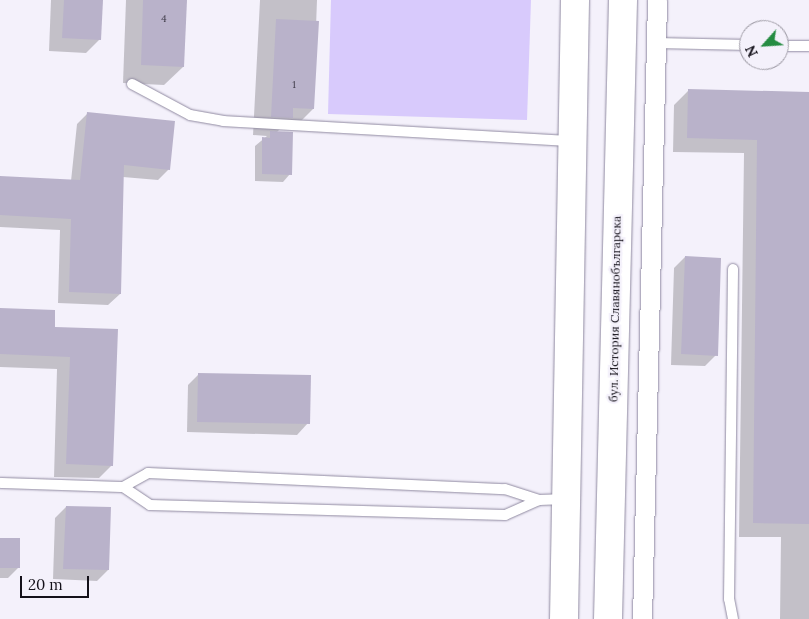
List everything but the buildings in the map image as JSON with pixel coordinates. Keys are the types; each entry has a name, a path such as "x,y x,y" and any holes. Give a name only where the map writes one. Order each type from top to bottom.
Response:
{"main road":[{"path":"564,619 575,0"},
{"name":"бул. История Славянобългарска","path":"608,619 623,0"}],"street":[{"path":"642,619 657,0"}],"lane":[{"path":"656,44 739,45"},
{"path":"789,46 809,46"},
{"path":"132,84 190,114 223,121 572,141"},
{"path":"732,619 729,598 733,268"},
{"path":"0,483 123,487 148,473 505,489 539,500 567,499"},
{"path":"123,487 150,505 505,515 539,500"}],"shaded area":[{"path":"331,0 531,0 527,120 328,114"}]}
